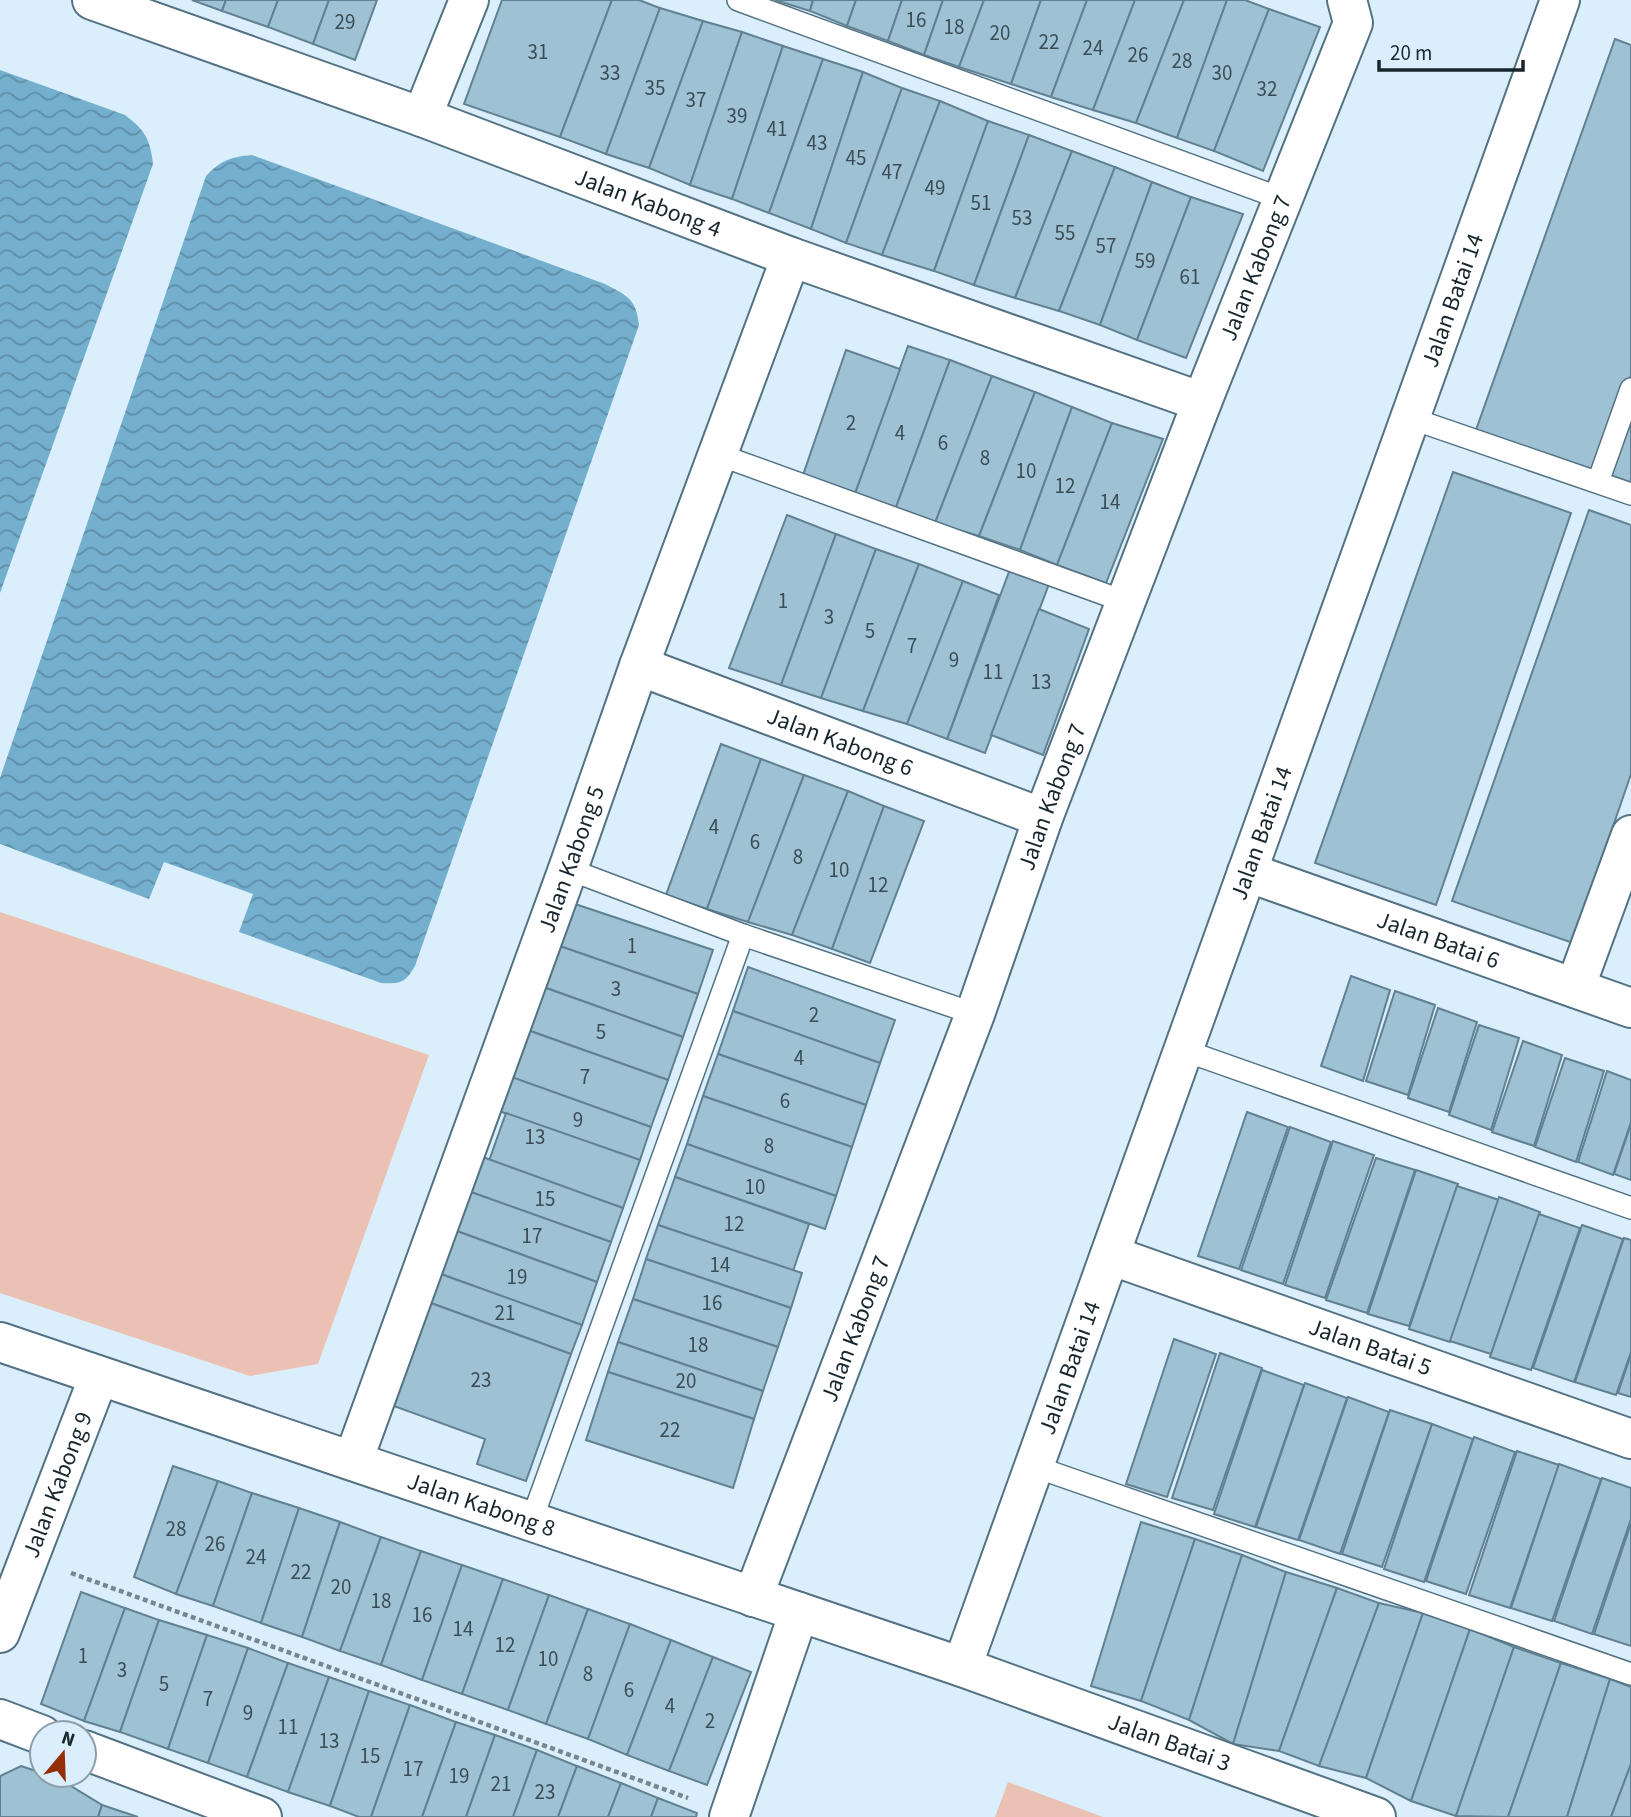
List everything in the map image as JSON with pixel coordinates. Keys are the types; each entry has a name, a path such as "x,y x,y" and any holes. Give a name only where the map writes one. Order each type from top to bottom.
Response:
{"street":[{"name":"Jalan Kabong 4","path":"92,0 422,117 791,257 1202,402"},
{"path":"422,117 469,0"},
{"name":"Jalan Kabong 7","path":"753,1597 975,1014 1043,818 1202,402 1353,23 1347,0"},
{"name":"Jalan Batai 14","path":"962,1667 1560,0"},
{"name":"Jalan Kabong 5","path":"353,1461 568,870 639,666 791,257"},
{"name":"Jalan Kabong 6","path":"639,666 1043,818"},
{"path":"1575,988 1631,835"},
{"name":"Jalan Batai 6","path":"1247,872 1631,1008"},
{"name":"Jalan Batai 5","path":"1110,1255 1631,1439"},
{"name":"Jalan Kabong 8","path":"0,1342 962,1667"},
{"name":"Jalan Kabong 9","path":"0,1633 99,1376"},
{"path":"729,1815 799,1612"},
{"name":"Jalan Batai 3","path":"962,1667 1376,1817"},
{"path":"0,1719 28,1730"},
{"path":"98,1755 262,1817"}],"lane":[{"path":"738,0 1283,199"},
{"path":"1598,482 1631,389"},
{"path":"1410,418 1631,494"},
{"path":"717,454 1126,602"},
{"path":"568,870 975,1014"},
{"path":"531,1522 743,934"},
{"path":"1183,1050 1631,1208"},
{"path":"1033,1466 1631,1674"}],"path":[{"path":"61,1569 729,1815"}],"shaded area":[{"path":"0,912 429,1055 318,1364 250,1376 0,1293"},
{"path":"1008,1782 1103,1817 995,1817"}],"water":[{"path":"0,70 125,115 145,136 153,164 0,593"},
{"path":"252,155 605,284 630,299 638,316 639,325 415,966 405,979 398,983 381,983 239,932 253,894 164,862 149,899 0,844 0,778 206,176 227,160"}],"building":[{"path":"192,0 226,0 222,11"},
{"path":"226,0 278,0 268,27 222,11"},
{"path":"278,0 329,0 313,44 268,27"},
{"path":"329,0 377,0 355,60 313,44"},
{"path":"502,0 612,0 560,137 464,104"},
{"path":"612,0 639,0 660,8 606,154 560,137"},
{"path":"775,0 813,0 810,11"},
{"path":"813,0 856,0 847,26 810,11"},
{"path":"856,0 902,0 888,41 847,26"},
{"path":"902,0 943,0 924,55 888,41"},
{"path":"943,0 984,0 959,67 924,55"},
{"path":"984,0 1041,0 1011,84 959,67"},
{"path":"1041,0 1087,0 1051,97 1011,84"},
{"path":"1087,0 1135,0 1093,110 1051,97"},
{"path":"1135,0 1184,0 1136,123 1093,110"},
{"path":"1184,0 1227,0 1177,138 1136,123"},
{"path":"1227,0 1245,0 1269,9 1214,151 1177,138"},
{"path":"660,8 703,21 649,168 606,154"},
{"path":"1269,9 1320,27 1263,171 1214,151"},
{"path":"703,21 742,32 690,185 649,168"},
{"path":"742,32 783,46 732,199 690,185"},
{"path":"1615,39 1631,45 1631,375 1598,472 1476,430"},
{"path":"783,46 823,59 769,213 732,199"},
{"path":"823,59 863,72 811,229 769,213"},
{"path":"863,72 902,88 846,243 811,229"},
{"path":"902,88 940,101 882,255 846,243"},
{"path":"940,101 988,121 934,271 882,255"},
{"path":"988,121 1029,135 974,285 934,271"},
{"path":"1029,135 1072,151 1015,298 974,285"},
{"path":"1072,151 1115,167 1059,311 1015,298"},
{"path":"1115,167 1152,182 1100,325 1059,311"},
{"path":"1152,182 1191,197 1137,340 1100,325"},
{"path":"1191,197 1243,214 1186,358 1137,340"},
{"path":"908,346 950,360 895,510 854,496"},
{"path":"846,350 900,369 854,496 802,478"},
{"path":"950,360 992,376 935,523 895,510"},
{"path":"992,376 1035,392 979,536 935,523"},
{"path":"1035,392 1072,407 1020,550 979,536"},
{"path":"1631,399 1631,488 1603,479"},
{"path":"1072,407 1112,423 1057,565 1020,550"},
{"path":"1112,423 1163,439 1106,583 1057,565"},
{"path":"1453,472 1571,513 1436,905 1315,863"},
{"path":"1589,510 1631,525 1631,774 1573,943 1452,901"},
{"path":"787,515 836,534 781,685 729,668"},
{"path":"836,534 876,549 821,698 781,685"},
{"path":"876,549 919,564 863,711 821,698"},
{"path":"919,564 963,581 907,724 863,711"},
{"path":"1010,569 1049,584 985,753 947,739"},
{"path":"963,581 999,595 947,739 907,724"},
{"path":"1039,609 1089,629 1043,755 991,735"},
{"path":"721,744 761,759 707,909 666,895"},
{"path":"761,759 804,775 748,922 707,909"},
{"path":"804,775 848,791 792,935 748,922"},
{"path":"848,791 884,806 832,949 792,935"},
{"path":"884,806 924,821 870,963 832,949"},
{"path":"566,901 713,950 698,994 551,943"},
{"path":"551,943 698,994 683,1037 535,984"},
{"path":"748,967 895,1020 880,1063 733,1011"},
{"path":"1351,976 1390,990 1363,1081 1321,1066"},
{"path":"535,984 683,1037 668,1080 519,1027"},
{"path":"1395,991 1435,1005 1408,1095 1366,1081"},
{"path":"1438,1008 1477,1022 1449,1112 1408,1098"},
{"path":"733,1011 880,1063 866,1105 718,1054"},
{"path":"1479,1025 1519,1038 1491,1130 1449,1115"},
{"path":"519,1027 668,1080 651,1127 503,1074"},
{"path":"1523,1041 1562,1055 1534,1146 1492,1132"},
{"path":"718,1054 866,1105 852,1147 703,1096"},
{"path":"1565,1058 1604,1071 1576,1162 1535,1147"},
{"path":"1607,1071 1631,1080 1631,1122 1613,1175 1578,1162"},
{"path":"503,1074 651,1127 640,1160 490,1108"},
{"path":"703,1096 852,1147 836,1196 687,1144"},
{"path":"1247,1112 1288,1127 1239,1269 1198,1256"},
{"path":"506,1113 640,1160 623,1208 489,1161"},
{"path":"1631,1124 1631,1180 1614,1174"},
{"path":"1290,1127 1331,1142 1283,1284 1241,1270"},
{"path":"1333,1141 1374,1155 1325,1298 1285,1285"},
{"path":"687,1144 836,1196 825,1229 675,1177"},
{"path":"480,1156 623,1208 611,1242 468,1191"},
{"path":"1376,1158 1415,1170 1367,1313 1326,1300"},
{"path":"1416,1170 1458,1184 1409,1326 1368,1314"},
{"path":"675,1177 809,1224 793,1271 658,1225"},
{"path":"1457,1186 1499,1200 1450,1342 1409,1329"},
{"path":"468,1191 611,1242 597,1282 454,1230"},
{"path":"1499,1197 1540,1212 1491,1354 1450,1341"},
{"path":"1539,1214 1580,1228 1531,1370 1490,1357"},
{"path":"658,1225 802,1273 791,1308 646,1259"},
{"path":"1582,1225 1623,1239 1574,1382 1533,1368"},
{"path":"454,1230 597,1282 582,1325 438,1273"},
{"path":"1624,1238 1631,1240 1631,1352 1616,1395 1575,1382"},
{"path":"646,1259 791,1308 778,1347 633,1299"},
{"path":"438,1273 582,1325 571,1354 428,1302"},
{"path":"633,1299 778,1347 763,1391 618,1342"},
{"path":"428,1302 571,1354 526,1481 477,1464 485,1439 391,1405"},
{"path":"1174,1339 1216,1354 1167,1497 1126,1484"},
{"path":"618,1342 763,1391 754,1419 608,1372"},
{"path":"1220,1353 1262,1368 1213,1510 1172,1498"},
{"path":"1631,1354 1631,1397 1618,1393"},
{"path":"1262,1370 1304,1385 1255,1527 1214,1514"},
{"path":"608,1372 754,1419 733,1488 586,1440"},
{"path":"1305,1383 1347,1398 1298,1540 1256,1527"},
{"path":"1348,1397 1389,1412 1340,1554 1299,1540"},
{"path":"1390,1410 1432,1424 1382,1567 1342,1554"},
{"path":"1432,1424 1473,1439 1424,1582 1384,1569"},
{"path":"1474,1437 1515,1452 1466,1594 1426,1581"},
{"path":"1517,1451 1559,1465 1510,1608 1469,1595"},
{"path":"1559,1464 1601,1479 1552,1621 1511,1608"},
{"path":"173,1466 218,1481 176,1594 134,1577"},
{"path":"1602,1478 1631,1488 1631,1519 1592,1634 1554,1621"},
{"path":"218,1481 252,1493 213,1606 176,1594"},
{"path":"252,1493 299,1508 261,1623 213,1606"},
{"path":"299,1508 340,1522 302,1637 261,1623"},
{"path":"340,1522 381,1537 340,1651 302,1637"},
{"path":"1141,1522 1195,1539 1141,1701 1091,1686"},
{"path":"1631,1523 1631,1646 1594,1634"},
{"path":"381,1537 421,1551 381,1665 340,1651"},
{"path":"1195,1539 1242,1555 1189,1720 1141,1701"},
{"path":"421,1551 462,1565 422,1680 381,1665"},
{"path":"1242,1555 1286,1572 1233,1744 1189,1720"},
{"path":"462,1565 503,1579 462,1694 422,1680"},
{"path":"1286,1572 1337,1588 1279,1751 1233,1744"},
{"path":"503,1579 549,1595 508,1710 462,1694"},
{"path":"1337,1588 1379,1603 1319,1766 1279,1751"},
{"path":"81,1592 125,1608 85,1719 41,1704"},
{"path":"549,1595 588,1609 546,1724 508,1710"},
{"path":"1379,1603 1423,1613 1366,1778 1319,1766"},
{"path":"125,1608 159,1620 120,1732 98,1725 98,1719 85,1719"},
{"path":"588,1609 630,1624 588,1739 546,1724"},
{"path":"1423,1613 1470,1629 1411,1801 1366,1778"},
{"path":"159,1620 207,1635 168,1749 120,1732"},
{"path":"630,1624 671,1640 627,1755 588,1739"},
{"path":"1470,1629 1514,1647 1456,1816 1411,1801"},
{"path":"207,1635 248,1648 208,1763 168,1749"},
{"path":"671,1640 713,1657 669,1771 627,1755"},
{"path":"1514,1647 1561,1663 1508,1817 1456,1816"},
{"path":"248,1648 288,1663 247,1777 208,1763"},
{"path":"713,1657 751,1672 707,1785 669,1771"},
{"path":"288,1663 329,1677 288,1792 247,1777"},
{"path":"1561,1663 1610,1679 1567,1817 1508,1817"},
{"path":"329,1677 369,1691 330,1806 288,1792"},
{"path":"1610,1679 1631,1687 1631,1764 1611,1817 1567,1817"},
{"path":"369,1691 410,1705 371,1817 359,1817 330,1806"},
{"path":"410,1705 456,1722 422,1817 371,1817"},
{"path":"456,1722 495,1735 466,1817 422,1817"},
{"path":"495,1735 537,1750 513,1817 466,1817"},
{"path":"537,1750 577,1766 558,1817 513,1817"},
{"path":"1631,1764 1631,1817 1611,1817"},
{"path":"21,1766 28,1768 28,1789 76,1789 102,1805 98,1817 0,1817 0,1776"},
{"path":"577,1766 621,1783 608,1817 558,1817"},
{"path":"621,1783 658,1798 651,1817 608,1817"},
{"path":"658,1798 697,1813 696,1817 651,1817"},
{"path":"102,1805 138,1817 98,1817"}]}
